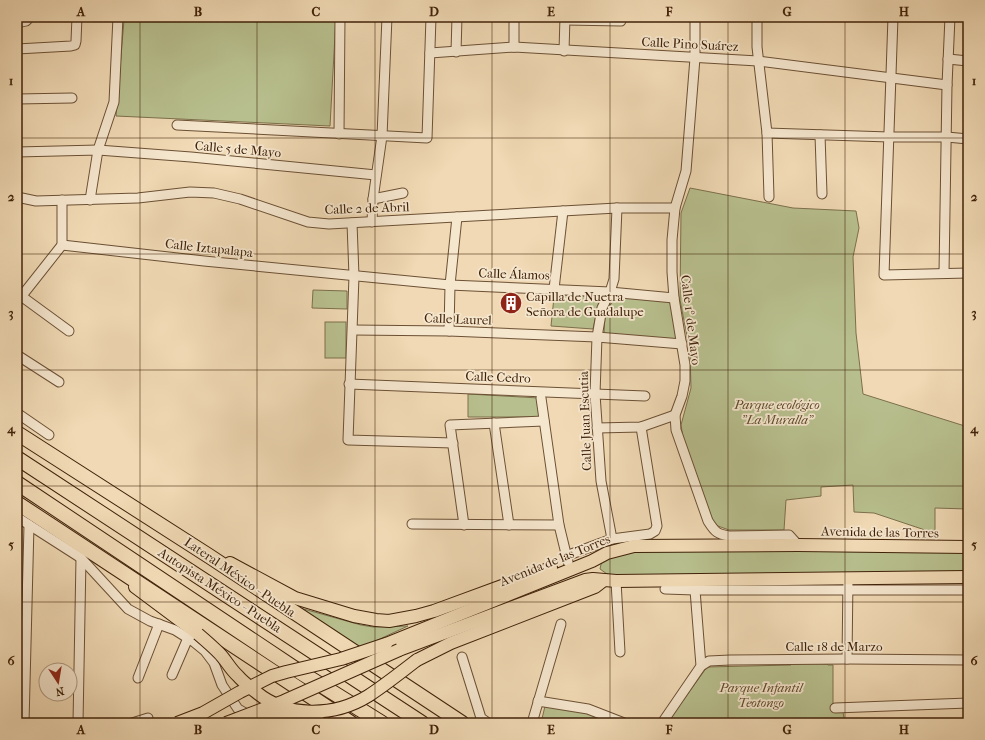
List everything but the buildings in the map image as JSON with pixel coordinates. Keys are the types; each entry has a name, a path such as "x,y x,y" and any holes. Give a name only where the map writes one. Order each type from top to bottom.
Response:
{"highway":[{"name":"Lateral México - Puebla","path":"17,433 208,556 462,723"},
{"name":"Autopista México - Puebla","path":"17,458 422,723"},
{"name":"Autopista México - Puebla","path":"17,484 300,672 382,723"},
{"path":"17,503 351,723"},
{"path":"250,723 268,717 288,715 319,723"}],"main road":[{"name":"Avenida de las Torres","path":"177,723 203,713 272,676 341,660 386,644 592,561 607,553 634,546 798,545 968,547"},
{"path":"208,556 225,560 285,594 295,598 354,616 389,621 434,611 567,559 584,559 592,561 604,580"},
{"path":"111,565 140,592 193,636 220,653 237,676 258,694 284,707 310,712 331,710 350,705 367,696 417,660 450,643 595,587 604,580"},
{"path":"226,723 284,701 399,650 585,580 592,579 616,581 968,577"}],"street":[{"path":"17,23 26,21 30,17"},
{"path":"17,48 75,45 77,17"},
{"path":"90,200 98,150 114,102 118,17"},
{"path":"339,134 340,17"},
{"path":"372,222 372,199 382,136 387,17"},
{"path":"177,125 427,138 431,17"},
{"path":"456,52 457,17"},
{"path":"514,17 514,48"},
{"name":"Calle 1º de Mayo","path":"695,17 694,58 686,171 675,208 672,272 674,298 685,365 685,382 675,415 676,430 708,521 714,530 720,534 729,536 789,535 798,545"},
{"path":"757,17 758,61 767,133 769,197"},
{"path":"893,17 884,275 968,273"},
{"path":"944,273 947,85 950,17"},
{"path":"564,51 565,19 621,21"},
{"name":"Calle Pino Suárez","path":"430,53 514,48 758,61 947,85"},
{"path":"948,59 968,61"},
{"path":"17,99 72,98"},
{"path":"767,133 888,137 947,137 968,139"},
{"path":"820,135 822,194"},
{"name":"Calle 5 de Mayo","path":"17,152 98,150 191,157 376,175"},
{"name":"Calle 2 de Abril","path":"17,197 36,201 90,200 138,198 190,192 214,193 240,199 308,222 329,224 617,208 675,208"},
{"path":"372,199 403,193"},
{"path":"62,200 62,245 18,297 69,331"},
{"name":"Calle Juan Escutia","path":"612,539 601,481 595,394 597,337 602,308 610,292 614,279 617,208"},
{"path":"554,289 563,211"},
{"path":"449,331 450,285 457,217"},
{"path":"352,223 354,276 348,440 453,443"},
{"name":"Calle Iztapalapa","path":"62,245 354,276"},
{"name":"Calle Álamos","path":"354,276 450,285 610,292 674,298"},
{"name":"Calle Laurel","path":"353,330 449,331 597,337 682,344"},
{"path":"17,355 59,382"},
{"name":"Calle Cedro","path":"350,384 645,396"},
{"path":"541,398 559,526 567,559 612,539 650,534 655,531 657,526 641,427"},
{"path":"17,413 49,435"},
{"path":"597,428 641,427 675,415"},
{"path":"464,525 450,424 494,424 544,421"},
{"path":"494,424 509,525"},
{"path":"17,517 81,558 128,609 159,624 193,636 214,663 222,686 238,709 261,723"},
{"path":"412,524 559,526"},
{"path":"24,723 29,525"},
{"path":"78,723 81,558"},
{"path":"847,659 848,579"},
{"path":"616,581 620,652"},
{"path":"665,589 848,591 968,590"},
{"path":"662,723 700,666 695,590"},
{"path":"138,678 159,624"},
{"path":"532,723 561,624"},
{"path":"172,675 193,636"},
{"path":"462,656 481,718 488,723"},
{"name":"Calle 18 de Marzo","path":"700,666 709,661 847,659 968,660"},
{"path":"538,701 588,709 624,723"},
{"path":"835,708 968,703"},
{"path":"132,723 148,718"}],"green space":[{"path":"213,17 336,17 330,126 116,116 124,20"},
{"name":"Parque ecológico \"La Muralla\"","path":"690,188 793,208 856,211 859,228 853,257 856,333 863,394 968,427 968,509 935,508 935,531 928,531 874,513 854,512 853,485 821,487 821,496 786,500 784,530 729,530 718,526 713,521 684,443 681,425 691,388 690,352 680,300 681,213"},
{"path":"313,290 347,291 347,309 312,308"},
{"path":"562,295 600,297 593,329 551,326 554,297"},
{"path":"617,296 670,301 677,341 604,334 605,312"},
{"path":"325,322 346,322 346,358 325,358"},
{"path":"468,394 539,398 542,417 468,417"},
{"path":"634,550 968,550 968,573 621,576 607,574 600,569 602,560"},
{"path":"300,608 373,627 408,626 358,649"},
{"name":"Parque Infantil Teotongo","path":"791,663 833,665 833,708 842,707 845,723 667,723 707,667 791,665"},
{"path":"545,706 586,712 609,723 541,723"}],"place":[{"name":"Capilla de Nuetra Señora de Guadalupe","path":"511,303"}]}
